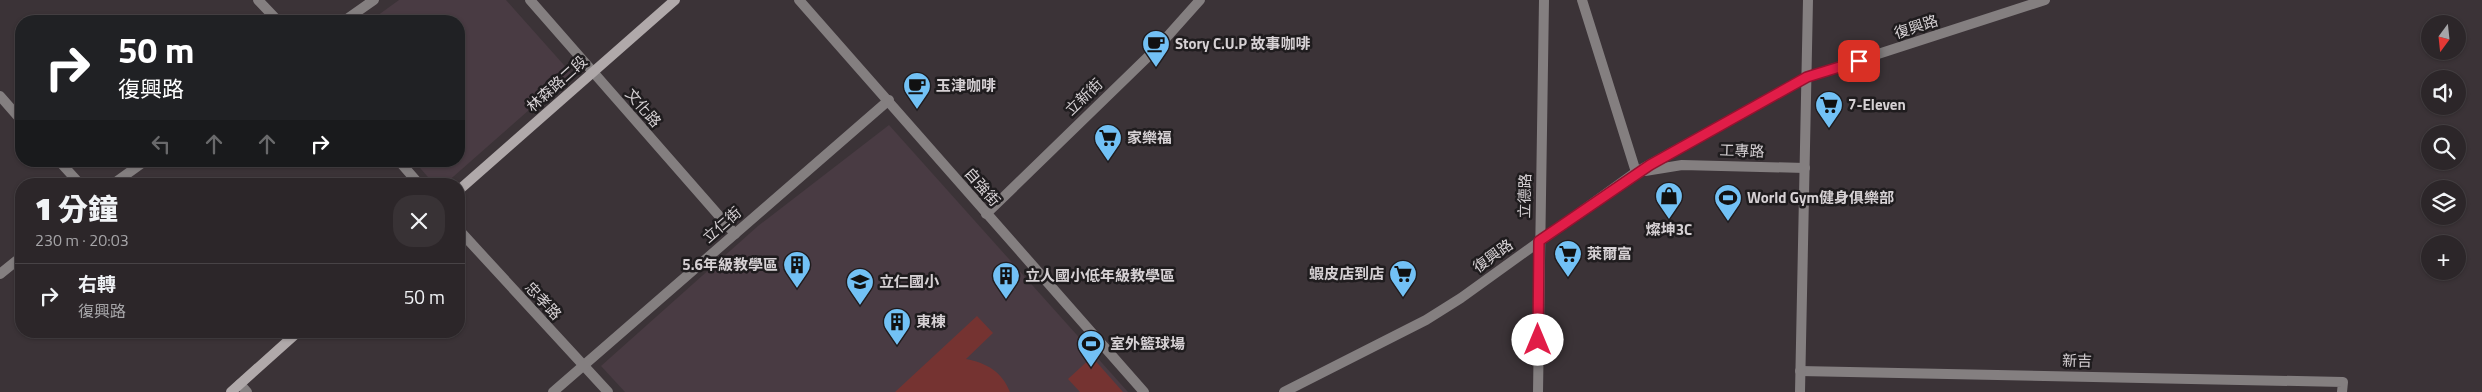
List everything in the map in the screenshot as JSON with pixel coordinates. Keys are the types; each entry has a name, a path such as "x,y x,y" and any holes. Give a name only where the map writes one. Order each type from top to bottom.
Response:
{"main road":[{"name":"林森路二段","path":"465,185 675,0"},
{"path":"231,392 243,388 292,338"}],"street":[{"path":"258,0 272,15"},
{"path":"353,15 374,0"},
{"name":"文化路","path":"530,0 735,234"},
{"name":"自強街","path":"799,0 1144,392"},
{"name":"立新街","path":"986,214 1158,47 1200,0"},
{"name":"立德路","path":"1538,392 1544,0"},
{"path":"1582,0 1636,172"},
{"path":"1800,392 1808,0"},
{"name":"復興路","path":"1284,392 1426,320 1461,298 1636,172 1807,77 2045,0"},
{"path":"0,96 15,113"},
{"name":"立仁街","path":"553,392 889,100"},
{"name":"工專路","path":"1636,172 1682,164 1805,168"},
{"path":"64,167 75,178"},
{"path":"121,178 137,167"},
{"path":"404,167 413,178"},
{"name":"忠孝路","path":"465,237 608,392"},
{"path":"0,274 15,262"},
{"name":"新吉","path":"1800,371 2343,382 2342,392"}],"shaded area":[{"path":"399,0 506,0 571,73 465,166 465,15 378,15"},
{"name":"立仁國小","path":"889,125 1128,392 625,392 601,366 758,226"},
{"path":"419,167 464,167 452,178 429,178"},
{"path":"977,316 993,333 966,359 993,369 1003,379 1010,392 895,392"},
{"name":"室外籃球場","path":"1092,357 1123,392 1080,392 1068,379"}],"place":[{"name":"Story C.U.P 故事咖啡","path":"1156,68"},
{"name":"玉津咖啡","path":"917,110"},
{"name":"7-Eleven","path":"1829,129"},
{"name":"家樂福","path":"1108,162"},
{"name":"燦坤3C","path":"1669,220"},
{"name":"World Gym健身俱樂部","path":"1728,222"},
{"name":"萊爾富","path":"1568,278"},
{"name":"5.6年級教學區","path":"797,289"},
{"name":"蝦皮店到店","path":"1403,298"},
{"name":"立人國小低年級教學區","path":"1006,300"},
{"name":"立仁國小","path":"860,306"},
{"name":"東棟","path":"897,346"},
{"name":"室外籃球場","path":"1091,368"}],"route":[{"path":"1538,340 1539,241 1636,172 1807,77 1859,61"}]}
